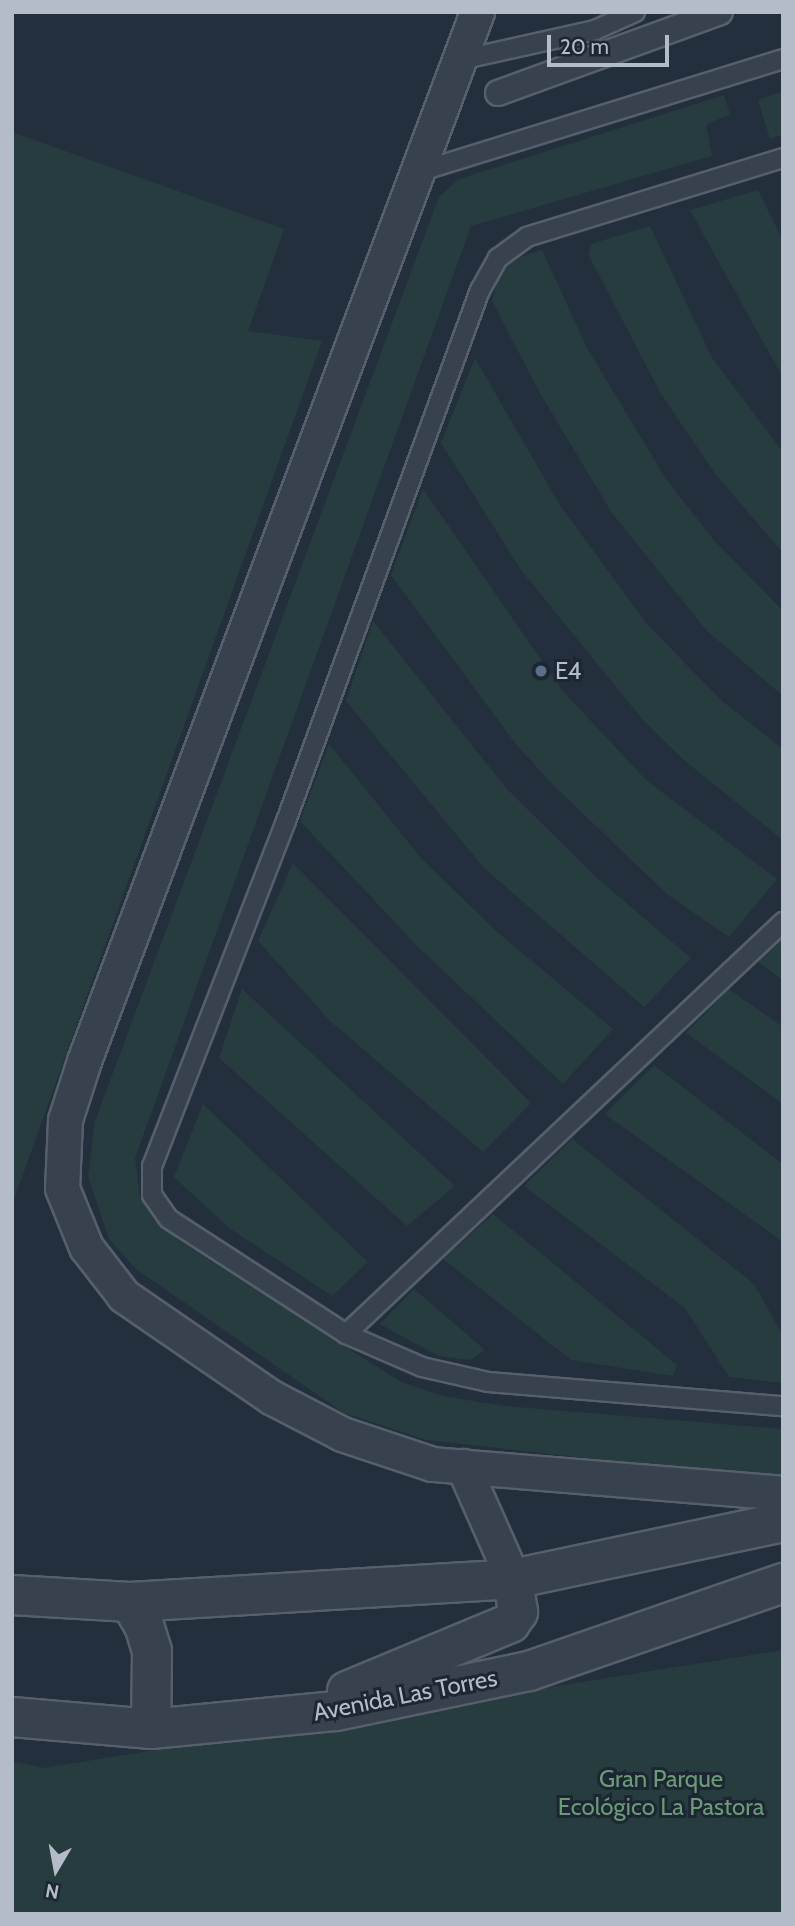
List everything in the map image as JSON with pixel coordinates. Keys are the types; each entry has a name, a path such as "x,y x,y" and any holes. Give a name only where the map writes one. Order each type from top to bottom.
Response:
{"street":[{"path":"477,12 413,174 84,1061 65,1120 62,1188 86,1247 124,1296 271,1397 342,1434 432,1464 783,1493"},
{"path":"498,93 720,12"},
{"path":"287,1716 510,1623 518,1612 513,1579 463,1466"},
{"path":"12,1595 130,1602 513,1579 783,1522"},
{"name":"Avenida Las Torres","path":"12,1717 151,1729 337,1711 529,1671 783,1583"},
{"path":"130,1602 144,1625 152,1651 151,1729"}],"lane":[{"path":"460,60 595,30 635,12"},
{"path":"413,174 783,59"},
{"path":"783,158 527,237 498,258 480,290 286,821 198,1055 168,1120 152,1176 152,1195 169,1219 346,1334 422,1367 488,1382 783,1406"},
{"path":"346,1334 783,922"}],"green space":[{"path":"783,91 783,135 770,139 758,100"},
{"path":"724,95 730,114 706,125 712,156 471,226 135,1158 140,1197 178,1240 401,1382 442,1396 505,1406 783,1429 783,1480 426,1440 344,1413 136,1269 109,1239 88,1176 95,1121 439,197 459,179"},
{"path":"12,132 284,229 248,331 322,341 12,1205"},
{"path":"758,190 783,241 783,378 690,210"},
{"path":"650,226 712,358 783,452 783,553 716,475 661,394 588,254 591,244"},
{"path":"542,250 587,348 666,479 713,539 783,611 783,696 707,631 612,513 541,395 492,301 503,263"},
{"path":"475,358 559,504 647,624 722,701 783,749 783,840 684,760 643,720 521,570 441,443"},
{"path":"423,489 562,690 646,780 777,879 729,937 668,895 551,783 515,743 391,575"},
{"path":"373,621 506,788 598,879 691,958 644,1007 484,868 346,701"},
{"path":"329,744 421,858 496,931 613,1029 563,1084 417,946 300,821"},
{"path":"293,863 531,1103 483,1152 330,1021 258,941"},
{"path":"783,934 783,980 758,962"},
{"path":"242,989 455,1186 407,1226 219,1058"},
{"path":"729,989 783,1027 783,1104 686,1033"},
{"path":"654,1065 783,1164 783,1242 605,1114"},
{"path":"203,1104 368,1262 332,1296 229,1228 174,1177"},
{"path":"572,1139 754,1284 783,1336 783,1383 729,1377 685,1308 524,1186"},
{"path":"493,1214 677,1365 673,1376 571,1360 443,1259"},
{"path":"414,1289 485,1350 470,1360 438,1356 380,1324"},
{"name":"Gran Parque Ecológico La Pastora","path":"783,1650 783,1914 12,1914 12,1761 43,1768"}],"place":[{"name":"E4","path":"541,671"}]}
